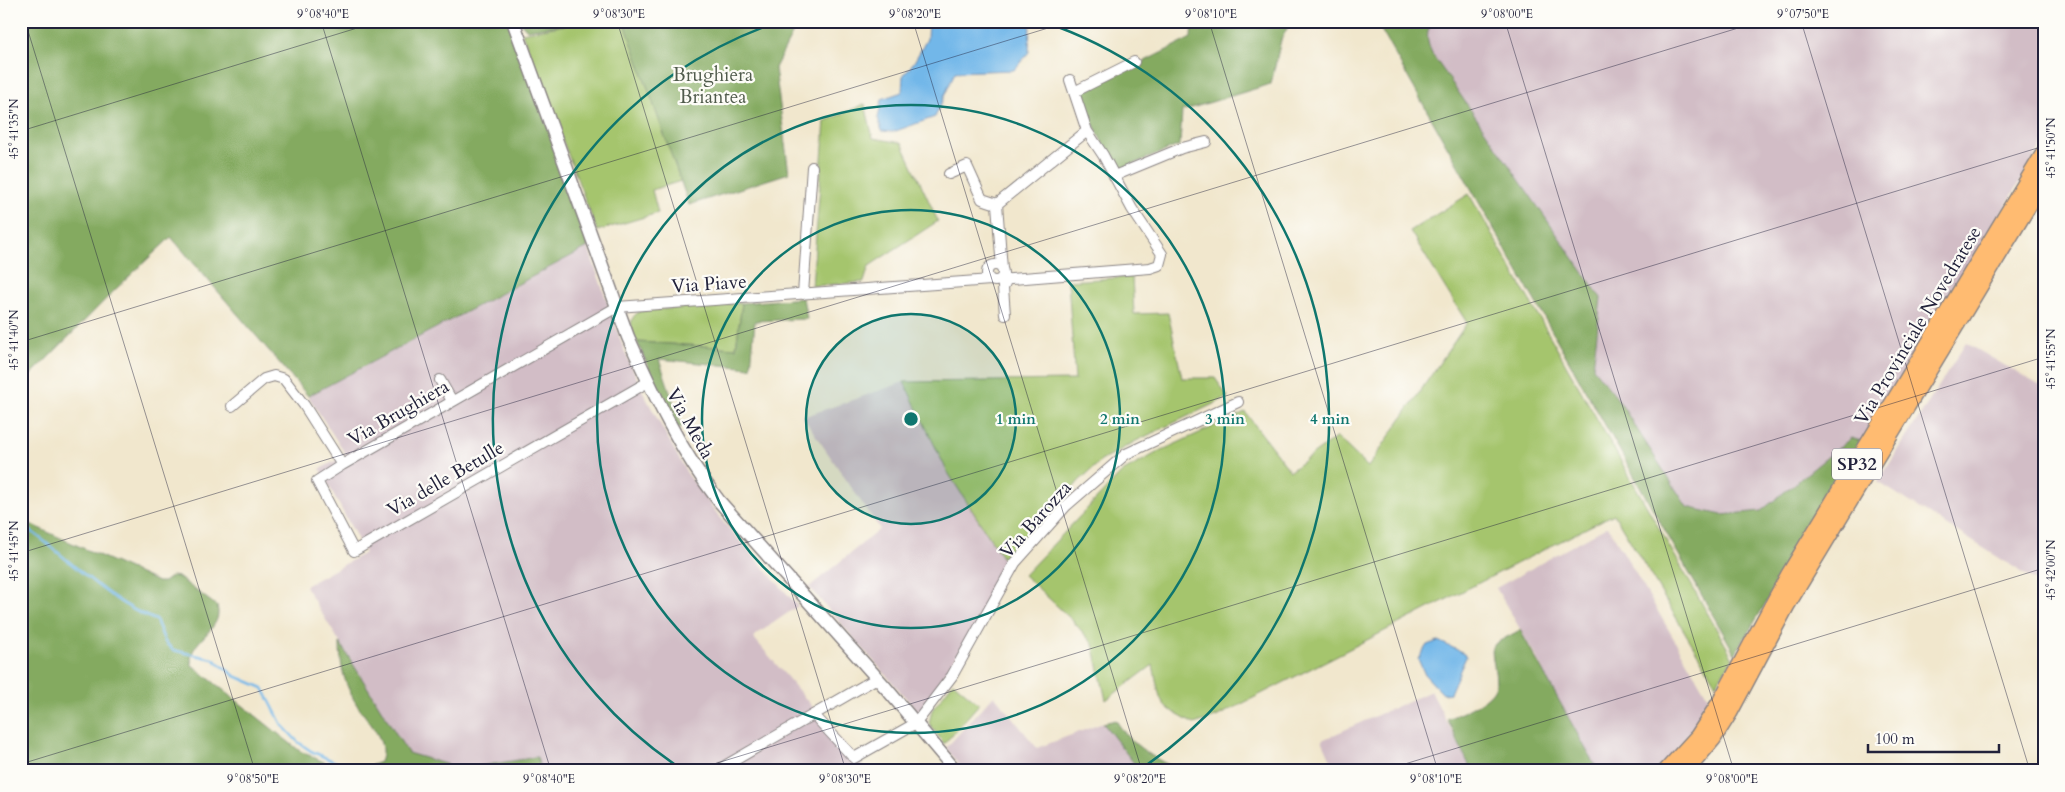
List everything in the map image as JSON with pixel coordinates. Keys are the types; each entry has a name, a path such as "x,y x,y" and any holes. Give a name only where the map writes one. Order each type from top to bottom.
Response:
{"main road":[{"name":"Via Provinciale Novedratese","path":"1666,771 1698,736 1720,702 1788,576 2044,153"},
{"name":"Via Provinciale Novedratese","path":"1686,771 1713,740 1730,712 1787,605 2044,180"}],"street":[{"name":"Via Meda","path":"513,21 617,307 648,382 694,468 709,488 877,678 956,771"},
{"path":"1074,92 1134,62"},
{"path":"998,272 1150,268 1159,265 1162,254 1132,210 1114,176 1086,131 1070,80"},
{"path":"997,204 1086,131"},
{"path":"1114,176 1182,148 1206,142"},
{"path":"949,174 966,166 982,199 997,204"},
{"path":"803,294 812,167"},
{"path":"997,204 998,272 1003,286 1005,315"},
{"name":"Via Piave","path":"617,307 980,280 998,272"},
{"name":"Via Brughiera","path":"232,406 264,380 274,376 284,379 304,405 342,465 617,307"},
{"path":"440,380 452,402"},
{"name":"Via delle Betulle","path":"342,465 317,481 354,551 648,382"},
{"name":"Via Barozza","path":"916,723 952,676 1015,563 1066,506 1126,454 1238,402"},
{"path":"716,771 877,678"},
{"path":"814,715 851,760 916,723"}],"shaded area":[{"path":"1435,21 2044,21 2044,142 1864,442 1851,438 1761,511 1722,515 1687,507 1617,398 1593,368 1601,298 1432,54 1426,40 1430,25"},
{"path":"588,247 624,350 645,396 687,473 724,523 798,606 753,637 867,771 541,771 537,757 462,769 408,753 305,586 365,553 320,469 346,455 308,396"},
{"path":"1966,343 2044,388 2044,586 1878,482"},
{"path":"904,382 947,471 1007,565 975,628 919,713 809,587 880,529 803,417"},
{"path":"1608,526 1712,704 1660,771 1598,771 1547,680 1540,663 1496,588"},
{"path":"1431,691 1472,771 1336,771 1322,740"},
{"path":"994,695 1037,748 1103,723 1140,771 964,771 946,748"}],"green space":[{"path":"21,21 509,21 586,231 588,247 308,396 171,237 116,289 21,385"},
{"path":"519,21 586,21 527,30"},
{"path":"586,21 624,21 681,181 652,190 658,213 597,231 522,33"},
{"name":"Brughiera Briantea","path":"624,21 799,21 775,68 789,173 689,205"},
{"path":"1192,21 1291,21 1281,40 1271,84 1182,111 1180,145 1116,171 1079,94 1191,38"},
{"path":"1376,21 1435,21 1428,32 1432,54 1601,298 1593,368 1617,398 1687,507 1722,515 1761,511 1851,438 1864,442 1735,654"},
{"path":"865,104 873,138 902,143 938,221 869,266 864,282 812,286 825,121"},
{"path":"1469,194 1733,658 1716,684 1614,514 1216,717 1194,724 1173,712 1167,707 1160,696 1153,665 1106,700 1093,644 1072,620 1024,575 1122,472 1160,451 1245,412 1290,471 1337,437 1368,467 1467,323 1410,231"},
{"path":"1132,277 1134,314 1168,313 1182,378 1215,378 1228,397 1136,441 1101,461 1079,481 1007,565 947,471 904,382 1075,380 1068,281"},
{"path":"803,298 807,319 755,321 751,368 659,359 682,427 676,429 637,342 736,348 742,303"},
{"path":"742,303 736,348 637,342 632,329 633,317 641,311"},
{"path":"21,520 158,582 164,582 172,576 178,577 217,606 218,615 211,629 194,649 191,657 192,665 300,751 343,771 21,771"},
{"path":"1520,630 1598,771 1472,771 1447,719 1460,714 1490,695 1496,683 1492,648 1496,643"},
{"path":"340,643 408,753 462,769 537,757 541,771 349,771 380,762 382,753 381,744 374,728 356,704 346,683 341,664"},
{"path":"953,682 979,704 944,744 929,723 932,710"},
{"path":"1116,720 1129,737 1144,751 1182,771 1140,771 1103,723"}],"water":[{"path":"928,21 1030,21 1029,52 1014,70 955,72 935,117 893,132 882,131 878,118 882,99 902,92 903,76 914,62 927,39"},
{"path":"1438,641 1464,653 1466,657 1450,693 1443,694 1425,675 1418,659 1427,645"}],"waterway":[{"path":"21,524 103,590 120,602 156,620 165,642 173,650 213,659 235,676 263,688 282,725 298,742 311,751 355,771"}]}
